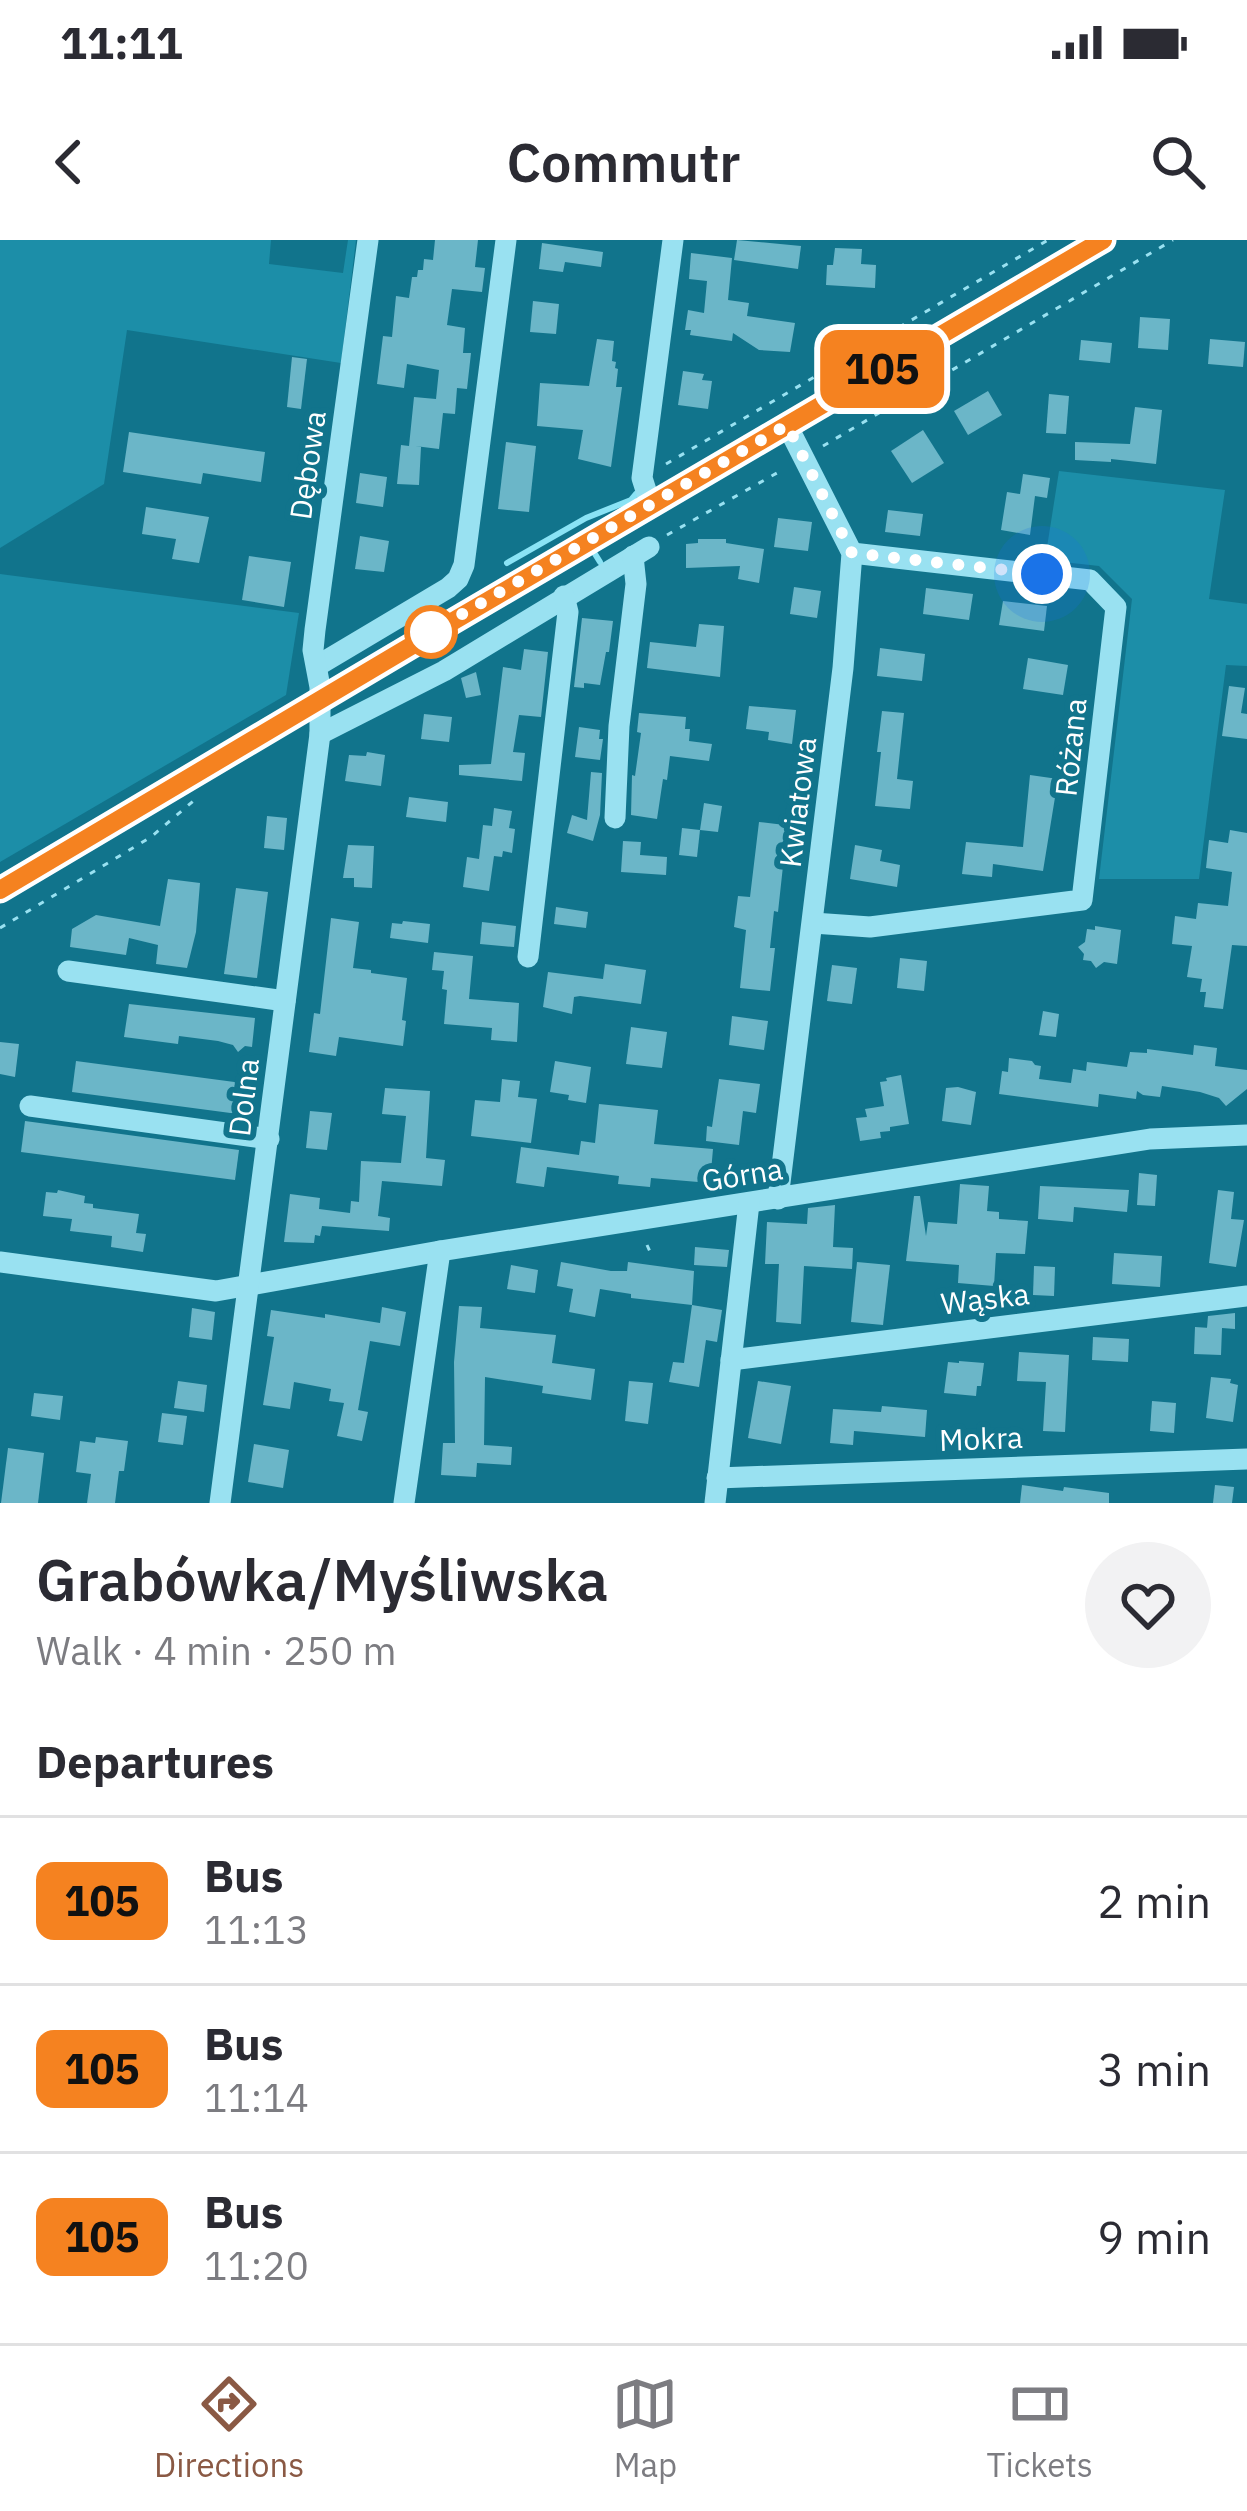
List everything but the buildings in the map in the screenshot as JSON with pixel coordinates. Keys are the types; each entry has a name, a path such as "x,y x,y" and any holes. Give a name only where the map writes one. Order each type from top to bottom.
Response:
{"street":[{"name":"Dębowa","path":"321,698 315,630 368,240"},
{"path":"317,666 448,588 464,566 506,240"},
{"path":"651,506 642,478 673,240"},
{"path":"0,890 1102,240"},
{"path":"787,425 852,553"},
{"path":"320,734 444,671 641,551 620,726 615,818"},
{"name":"Kwiatowa","path":"778,1199 843,668 852,553"},
{"name":"Różana","path":"813,923 870,926 1082,900 1116,607 1090,580 852,553"},
{"path":"528,957 568,612 564,596"},
{"name":"Dolna","path":"220,1503 321,698"},
{"path":"68,971 285,1001"},
{"path":"30,1106 268,1139"},
{"name":"Górna","path":"0,1262 216,1291 1150,1139 1247,1135"},
{"path":"715,1503 749,1203"},
{"path":"404,1503 440,1251"},
{"name":"Wąska","path":"731,1360 1247,1297"},
{"name":"Mokra","path":"717,1478 1247,1459"}],"path":[{"path":"680,456 1048,240"},
{"path":"685,526 1173,240"},
{"path":"0,928 151,837 201,794"},
{"path":"647,1245 651,1254"}],"shaded area":[{"path":"0,240 271,240 269,264 343,273 348,240 356,240 341,363 127,330 104,484 0,548"},
{"path":"1059,471 1225,490 1209,599 1247,604 1247,666 1226,665 1199,879 1099,879 1132,599 1099,566 1045,560"},
{"path":"0,574 299,613 286,695 0,862"}],"waterway":[{"path":"507,563 636,494"},
{"path":"595,554 600,562"}],"bus line":[{"name":"105","path":"0,890 1103,240"}],"route":[{"path":"431,632 428,634 787,425 852,553 1042,574"}]}
